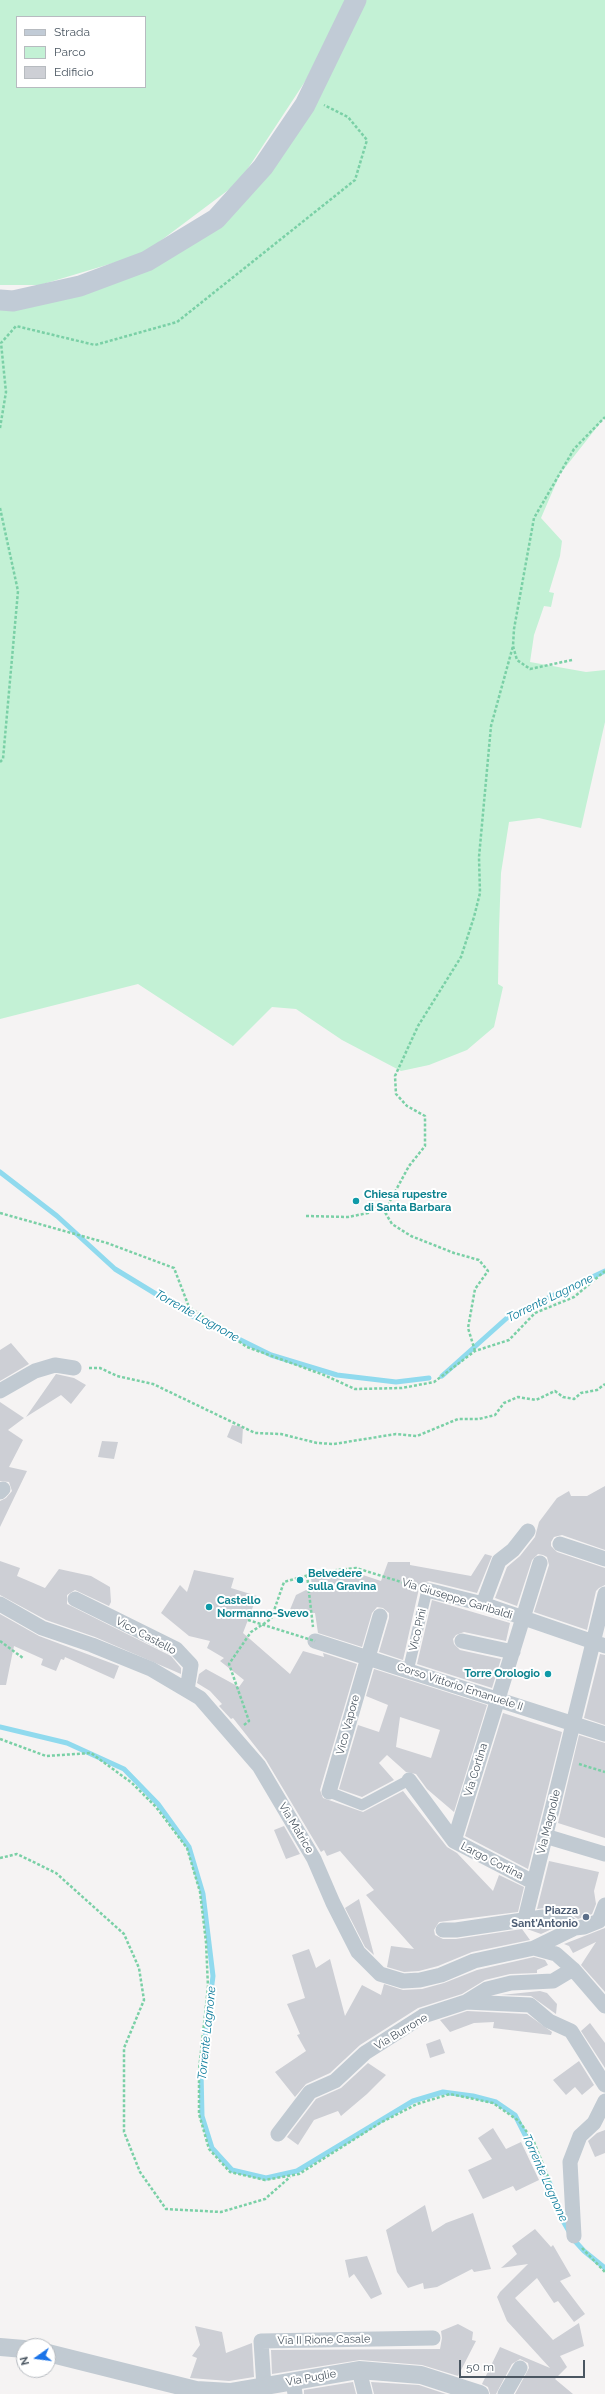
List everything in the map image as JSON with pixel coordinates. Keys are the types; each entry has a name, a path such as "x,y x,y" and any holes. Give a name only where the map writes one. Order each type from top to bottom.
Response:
{"main road":[{"path":"0,300 13,301 80,286 147,261 216,219 263,167 309,97 356,0"}],"street":[{"path":"0,1391 35,1370 55,1366 74,1368"},
{"path":"483,1604 491,1576 499,1561 513,1550 528,1531"},
{"path":"560,1544 605,1559"},
{"name":"Via Cortina","path":"454,1841 540,1563"},
{"name":"Via Giuseppe Garibaldi","path":"428,1590 483,1604 599,1644"},
{"name":"Vico Pini","path":"408,1670 428,1590"},
{"name":"Via Magnolie","path":"525,1919 573,1724 599,1644 605,1594"},
{"name":"Vico Castello","path":"75,1599 176,1648 192,1665 187,1690"},
{"name":"Via Matrice","path":"0,1604 42,1628 92,1645 151,1670 200,1698 259,1766 314,1859 333,1903 358,1952 380,1974 403,1981 420,1980 441,1975 474,1961 534,1948 579,1927"},
{"name":"Vico Vapore","path":"329,1792 366,1657 380,1616"},
{"name":"Corso Vittorio Emanuele II","path":"315,1641 605,1734"},
{"path":"462,1642 513,1652"},
{"path":"329,1792 362,1806 408,1780"},
{"name":"Largo Cortina","path":"408,1780 454,1841 533,1882"},
{"path":"545,1836 605,1854"},
{"path":"443,1930 456,1930 543,1917 567,1922 579,1927 602,1921 605,1905"},
{"path":"534,1948 556,1954 573,1969 605,2006"},
{"name":"Via Burrone","path":"278,2134 310,2092 335,2081 365,2053 423,2016 466,2002 488,1989 511,1983 553,1981 573,1969"},
{"path":"466,2002 530,2005 549,2021 571,2031 605,2085"},
{"path":"574,2236 570,2162 580,2136 594,2123 605,2101"},
{"name":"Via II Rione Casale","path":"264,2387 261,2341 434,2338"},
{"path":"0,2347 16,2348"},
{"name":"Via Puglie","path":"56,2355 181,2390 230,2393 264,2387 294,2388 359,2370 421,2375 480,2394"},
{"path":"505,2394 520,2368"},
{"path":"359,2370 365,2394"}],"path":[{"path":"0,428 6,392 1,343 16,326 95,345 177,322 355,180 366,140 348,117 309,97"},
{"path":"386,1214 390,1201 409,1166 425,1146 425,1116 407,1106 396,1094 395,1076 418,1026 461,958 480,893 479,857 491,726 513,646 524,567 534,518 574,449 605,417"},
{"path":"0,508 18,592 3,759 0,762"},
{"path":"513,646 517,660 530,669 572,660"},
{"path":"306,1216 348,1217 368,1213 380,1202 392,1224 411,1236 454,1253 480,1260 488,1271 475,1289 468,1328 475,1351"},
{"path":"0,1213 107,1243 174,1268 189,1307 247,1347 324,1375 355,1389 402,1388 434,1382 475,1351 509,1340 535,1313 574,1297 605,1271"},
{"path":"74,1368 100,1368 117,1376 153,1384 255,1433 282,1434 317,1443 334,1444 396,1434 417,1436 458,1419 479,1419 495,1415 504,1403 518,1397 536,1400 555,1391 563,1397 574,1399 581,1393 597,1390 605,1384"},
{"name":"Via Giuseppe Garibaldi","path":"232,1734 249,1721 229,1664 251,1632 271,1619 284,1582 319,1572 356,1568 428,1590"},
{"path":"248,1620 315,1641 307,1575"},
{"path":"0,1642 23,1658"},
{"path":"0,1739 46,1756 91,1753 132,1783 156,1807 187,1848 200,1892 206,1942 208,1987 199,2070 199,2114 209,2149 230,2172 266,2180 299,2174 380,2123 417,2104 450,2094 493,2103 519,2121 534,2142 556,2197"},
{"path":"559,1782 570,1780 577,1763 605,1772"},
{"path":"0,1858 18,1854 56,1873 124,1934 139,1968 144,2000 124,2048 124,2132 140,2172 166,2209 221,2212 265,2199 291,2175"},
{"path":"574,2236 584,2251 605,2272"}],"green space":[{"path":"0,0 346,0 306,80 239,182 143,254 40,285 0,285"},
{"path":"366,0 605,0 605,417 560,474 541,518 562,541 560,556 549,592 554,593 551,607 544,606 534,635 530,662 586,672 605,670 605,722 581,828 539,818 509,822 501,873 498,984 503,987 494,1027 467,1050 429,1065 401,1071 342,1040 296,1009 272,1007 233,1046 138,984 0,1019 0,306 210,231"}],"building":[{"path":"11,1343 29,1364 0,1381 0,1350"},
{"path":"56,1374 74,1378 86,1385 71,1404 61,1395 26,1417"},
{"path":"0,1402 24,1418 8,1430 23,1440 9,1467 27,1471 0,1527 0,1501 6,1498 12,1491 9,1482 0,1481"},
{"path":"232,1425 243,1427 242,1444 227,1437"},
{"path":"102,1441 118,1442 114,1459 98,1457"},
{"path":"605,1486 605,1550 562,1535 554,1537 551,1542 551,1546 557,1552 605,1568 605,1585 596,1591 587,1630 534,1612 549,1565 547,1557 543,1555 538,1554 532,1560 517,1606 495,1598 507,1567 520,1556 535,1537 539,1522 557,1498 569,1491 571,1496 587,1496"},
{"path":"485,1554 492,1556 477,1593 429,1581 420,1584 403,1660 379,1652 389,1618 389,1613 383,1608 377,1607 372,1613 362,1647 318,1633 315,1613 289,1612 296,1595 312,1587 311,1578 357,1573 381,1581 388,1562 410,1562 410,1565 471,1576"},
{"path":"0,1561 20,1568 17,1576 45,1588 59,1569 91,1576 110,1587 111,1602 109,1606 75,1590 67,1595 67,1604 171,1656 181,1668 181,1674 95,1637 46,1620 0,1595"},
{"path":"194,1570 234,1578 231,1588 257,1596 243,1633 290,1674 303,1651 324,1657 323,1653 357,1664 320,1790 323,1798 363,1812 403,1791 447,1847 457,1853 493,1891 499,1875 524,1887 518,1912 439,1922 434,1930 435,1935 443,1939 456,1939 522,1929 530,1940 472,1952 438,1966 419,1971 404,1972 387,1967 391,1946 414,1949 366,1895 374,1890 340,1851 327,1856 324,1850 321,1852 266,1760 233,1718 231,1719 219,1706 222,1704 210,1691 197,1683 199,1674 206,1669 239,1687 244,1680 220,1661 224,1658 207,1648 210,1641 189,1636 161,1613 180,1585 187,1592"},
{"path":"432,1600 510,1623 506,1641 464,1632 456,1635 453,1639 454,1644 460,1650 501,1659 492,1688 417,1664"},
{"path":"0,1614 39,1636 119,1666 114,1679 65,1657 64,1660 61,1659 56,1671 41,1665 43,1659 14,1646 6,1685 0,1685"},
{"path":"600,1654 605,1655 605,1725 584,1718"},
{"path":"374,1669 487,1705 454,1812 427,1789 416,1774 406,1772 387,1755 379,1763 394,1780 362,1797 339,1789 358,1725 379,1732 388,1705 366,1696","holes":["400,1717 440,1730 431,1758 396,1747"]},
{"path":"503,1713 562,1732 528,1869 465,1836"},
{"path":"579,1735 605,1743 605,1838 558,1823"},
{"path":"284,1826 300,1854 286,1859 274,1830"},
{"path":"549,1861 599,1872 594,1891 596,1904 592,1914 578,1919 569,1913 545,1908 537,1909"},
{"path":"359,1899 374,1955 365,1947 345,1908"},
{"path":"543,1926 554,1928 541,1934 527,1929"},
{"path":"605,1928 605,1992 581,1965 596,1942 573,1953 569,1946 564,1944"},
{"path":"309,1949 316,1968 330,1959 345,2016 362,1985 381,1995 384,1984 403,1990 422,1989 444,1983 477,1970 534,1957 545,1960 548,1965 537,1970 537,1973 510,1974 485,1980 462,1994 418,2008 360,2045 330,2073 306,2084 295,2097 275,2072 306,2051 297,2035 300,2034 287,2004 305,1998 292,1955"},
{"path":"540,1991 547,1993 557,2004 556,2014 531,1996 501,1995"},
{"path":"467,2011 527,2014 552,2032 551,2035 493,2028 494,2022 474,2023 450,2032 440,2020"},
{"path":"590,2023 605,2043 605,2068 581,2031"},
{"path":"440,2039 445,2053 430,2058 426,2044"},
{"path":"579,2061 594,2085 582,2095 575,2087 566,2095 553,2080"},
{"path":"368,2063 386,2075 367,2094 341,2116 338,2111 314,2120 298,2145 287,2137 316,2099 341,2088"},
{"path":"493,2128 506,2149 521,2142 539,2180 516,2191 513,2186 483,2199 468,2170 492,2159 478,2138"},
{"path":"605,2130 605,2153 595,2157 588,2141 597,2133"},
{"path":"425,2205 432,2232 446,2223 473,2213 491,2269 474,2272 472,2269 437,2287 424,2289 423,2283 408,2288 397,2272 386,2230"},
{"path":"535,2229 551,2247 553,2245 571,2276 560,2281 585,2314 574,2322 558,2301 554,2303 537,2278 515,2298 553,2340 579,2323 584,2346 560,2356 567,2367 555,2379 573,2394 515,2394 529,2368 528,2363 520,2359 512,2364 496,2394 490,2394 488,2387 482,2384 500,2347 550,2368 507,2321 497,2297 500,2292 528,2264 501,2268 517,2254 512,2246"},
{"path":"367,2256 382,2294 371,2299 354,2274 349,2278 345,2260"},
{"path":"458,2324 473,2332 472,2340 476,2341 458,2376 422,2365 360,2360 272,2374 271,2350 440,2349 442,2338 441,2331"},
{"path":"195,2326 222,2332 226,2353 252,2343 254,2377 229,2381 190,2378 197,2358 192,2356 200,2345"},
{"path":"353,2382 356,2394 304,2394 304,2390"},
{"path":"371,2382 419,2385 446,2394 374,2394"}],"waterway":[{"name":"Torrente Lagnone","path":"0,1172 57,1216 115,1269 192,1316 271,1355 337,1375 396,1382 429,1378"},
{"name":"Torrente Lagnone","path":"442,1376 508,1317 605,1271"},
{"name":"Torrente Lagnone","path":"0,1727 67,1743 124,1769 158,1804 189,1847 203,1894 213,1976 201,2071 202,2116 212,2148 232,2170 266,2178 297,2171 413,2101 443,2092 473,2096 496,2102 515,2115 551,2186 559,2214 574,2240 584,2251 605,2268"}],"place":[{"name":"Chiesa rupestre di Santa Barbara","path":"356,1201"},
{"name":"Belvedere sulla Gravina","path":"300,1580"},
{"name":"Castello Normanno-Svevo","path":"209,1607"},
{"name":"Torre Orologio","path":"548,1674"},
{"name":"Piazza Sant'Antonio","path":"586,1917"}]}
